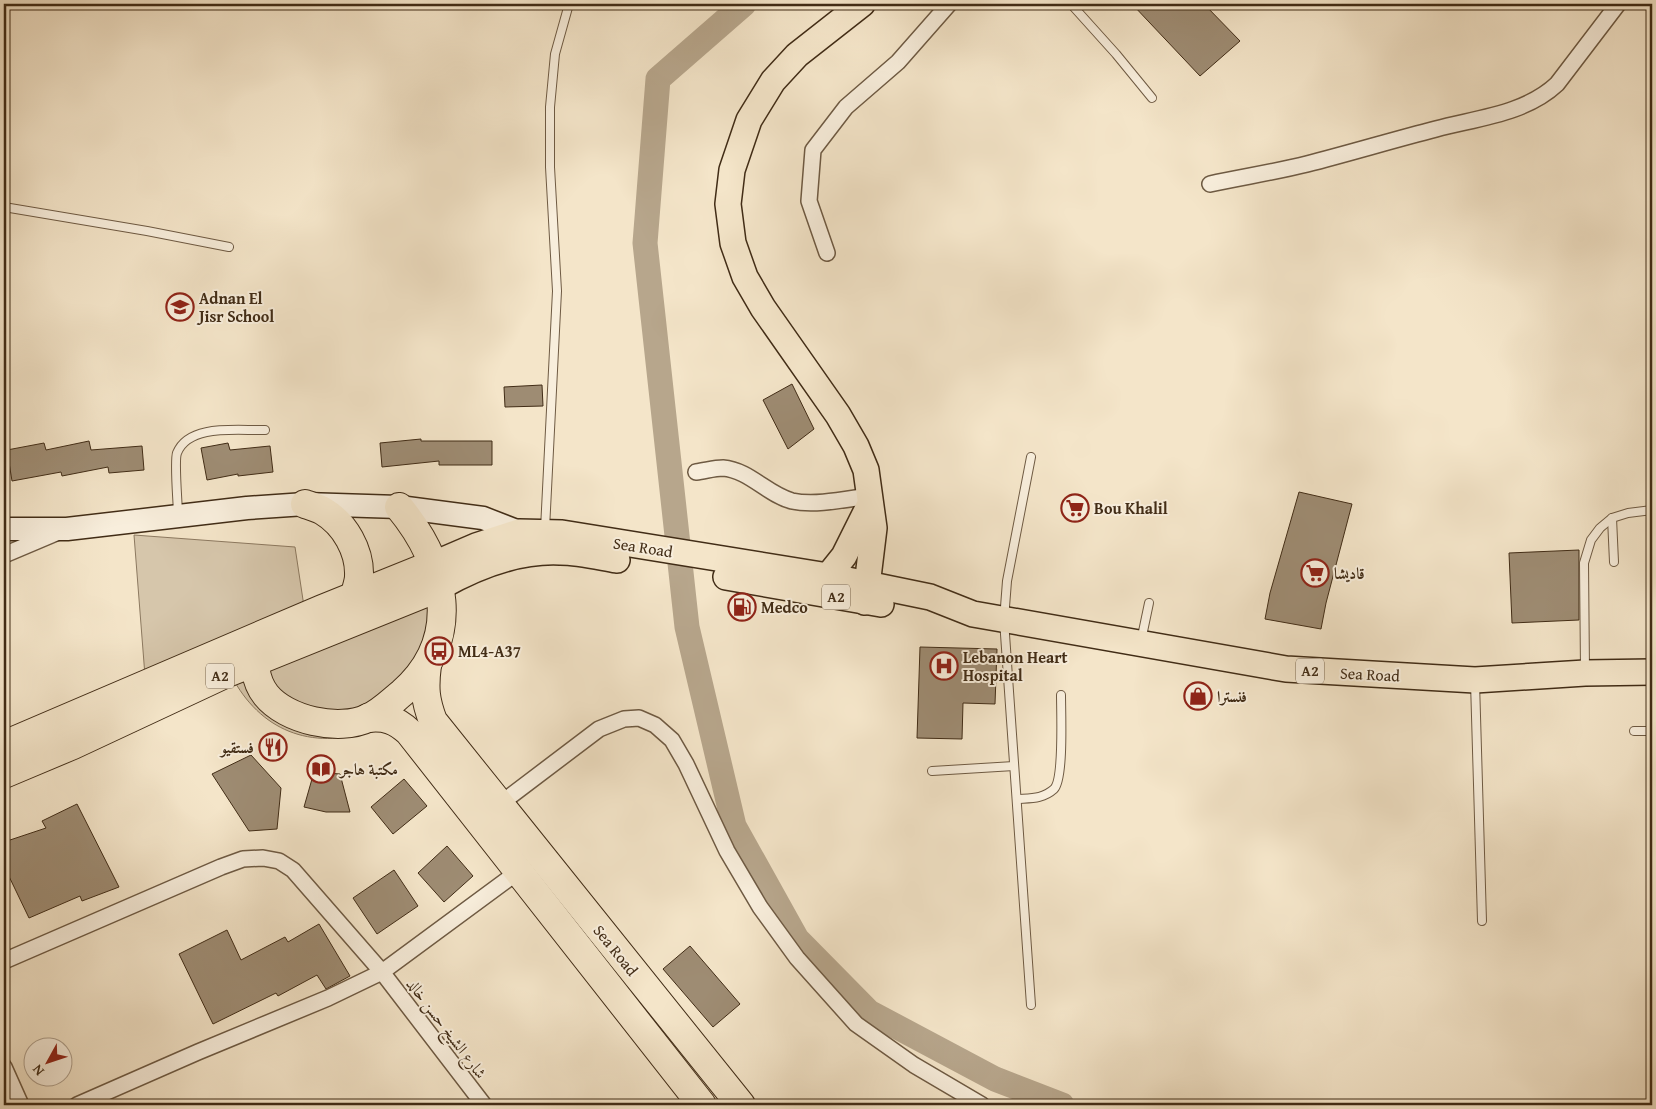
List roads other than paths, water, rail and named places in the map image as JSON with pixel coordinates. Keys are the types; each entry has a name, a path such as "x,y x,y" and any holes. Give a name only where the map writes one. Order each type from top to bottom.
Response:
{"highway":[{"path":"305,504 323,511 338,523 350,539 357,557 359,576 355,595"},
{"name":"A2","path":"4,745 63,719 254,650 426,580 419,534 399,507"},
{"name":"Sea Road","path":"702,1105 409,732 401,724 390,719 379,717 346,723 332,723 303,719 283,709 266,695 258,680 254,650 322,609 355,595 426,580 442,608 440,628 427,666 424,684 426,703 433,721 741,1105"},
{"name":"A2","path":"4,774 73,745 195,688 254,650"},
{"name":"Sea Road","path":"368,718 415,682 427,666"},
{"path":"195,688 230,688 266,695"},
{"path":"63,719 73,745"}],"main road":[{"path":"862,4 797,55 773,81 749,120 732,170 728,204 733,243 745,277 763,308 814,379 856,446 866,470 878,547 885,565 896,580 910,593"},
{"path":"828,576 840,561 871,510"},
{"path":"866,593 871,510"},
{"name":"Sea Road","path":"426,580 476,546 519,532 545,532 686,562 866,593 910,593 944,602 973,614"},
{"path":"802,572 850,544"},
{"name":"Sea Road","path":"426,580 518,556 543,552 686,562 828,576 866,593 928,613 973,614 1286,669 1475,680 1586,673 1652,672"}],"street":[{"path":"827,253 810,201 813,150 846,107 898,62 949,4"},
{"path":"1210,184 1306,164 1437,128 1498,114 1530,102 1548,92 1557,84 1618,4"},
{"path":"696,472 722,468 732,470 743,474 774,494 793,501 871,510"},
{"path":"4,529 67,528 305,504 399,507 483,518 519,532"},
{"path":"4,555 67,528"},
{"path":"500,804 599,729 624,719 638,718 655,725 672,740 686,764 731,859 760,907 797,958 856,1024 914,1065 982,1105"},
{"name":"شارع الشيخ حسن خالد","path":"4,961 221,867 243,860 262,858 279,861 293,870 382,972 484,1105"},
{"path":"77,1105 328,998 382,972 519,871"},
{"path":"4,1067 21,1105"}],"lane":[{"path":"545,532 557,291 550,167 550,107 555,54 569,4"},
{"path":"1071,4 1152,98"},
{"path":"4,207 229,247"},
{"path":"178,516 177,454 186,441 196,434 214,431 265,430"},
{"path":"1031,457 1007,580 1004,620 1031,1005"},
{"path":"1586,673 1584,563 1591,540 1600,528 1612,518 1628,513 1652,510"},
{"path":"1612,518 1614,562"},
{"path":"1141,643 1150,603"},
{"path":"1475,680 1482,921"},
{"path":"1017,799 1040,798 1056,788 1060,774 1061,695"},
{"path":"1634,732 1652,731"},
{"path":"932,771 1014,766"}],"waterway":[{"path":"744,4 658,79 645,243 687,627 734,826 797,939 869,1012 995,1079 1062,1105"}],"place":[{"name":"Adnan El Jisr School","path":"180,307"},
{"name":"Bou Khalil","path":"1075,508"},
{"name":"قاديشا","path":"1315,573"},
{"name":"Medco","path":"742,607"},
{"name":"ML4-A37","path":"439,651"},
{"name":"Lebanon Heart Hospital","path":"944,666"},
{"name":"فنسترا","path":"1198,696"},
{"name":"فستقيو","path":"273,747"},
{"name":"مكتبة هاجر","path":"321,769"}]}
